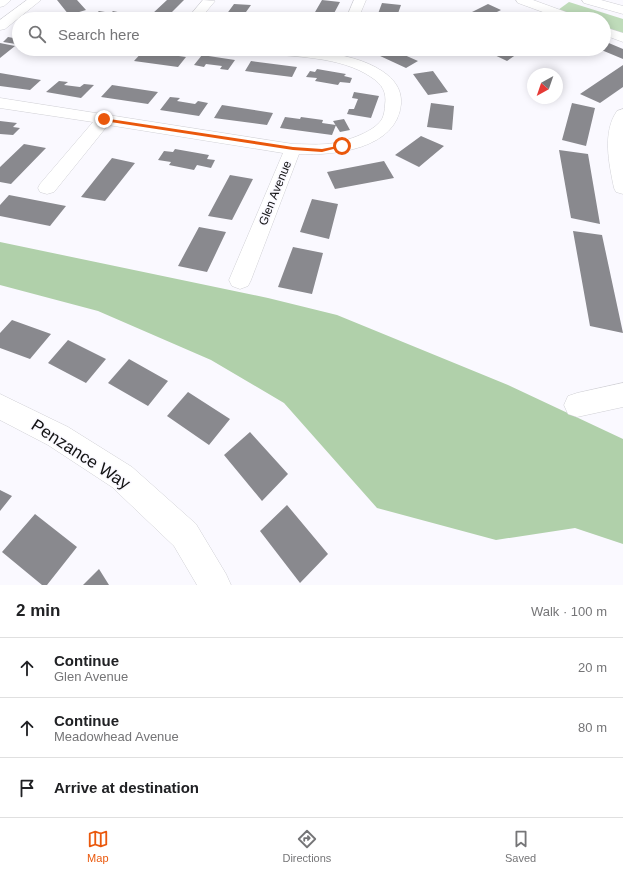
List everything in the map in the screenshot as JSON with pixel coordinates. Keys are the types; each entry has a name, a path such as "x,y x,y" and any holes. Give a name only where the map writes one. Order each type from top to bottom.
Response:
{"street":[{"path":"0,3 5,0"},
{"path":"22,12 34,0"},
{"path":"199,12 209,0"},
{"path":"355,12 360,0"},
{"path":"522,0 554,12"},
{"path":"588,0 623,10"},
{"path":"536,12 543,8"},
{"path":"0,26 12,20"},
{"path":"611,34 623,38"},
{"name":"Glen Avenue","path":"240,280 293,149 322,150 363,140 382,128 388,121 394,101 393,91 388,83 358,64 340,56"},
{"path":"0,103 293,149"},
{"path":"623,114 619,121 617,146 619,173 623,188"},
{"path":"47,188 104,119"},
{"path":"577,405 623,395"},
{"name":"Penzance Way","path":"0,406 58,436 122,477 185,535 215,585"}],"green space":[{"path":"569,2 601,12 563,12 558,10"},
{"path":"611,15 623,19 623,34 611,30"},
{"path":"0,242 268,298 337,315 508,385 623,439 623,544 575,528 496,540 377,508 284,403 211,360 98,311 0,285"}],"building":[{"path":"57,0 77,0 86,10 79,12 67,12"},
{"path":"167,0 184,0 172,12 154,12"},
{"path":"322,0 340,2 335,12 315,12"},
{"path":"382,3 401,5 398,12 379,12"},
{"path":"234,4 251,5 246,12 228,12"},
{"path":"488,4 501,10 497,12 472,12"},
{"path":"8,37 12,38 12,43 3,42"},
{"path":"0,43 12,45 12,48 0,58"},
{"path":"611,44 623,49 623,59 611,54"},
{"path":"138,56 186,57 178,67 134,61"},
{"path":"201,56 235,60 228,70 220,69 222,66 206,64 204,67 194,65"},
{"path":"380,56 407,56 418,61 406,68"},
{"path":"497,56 514,56 507,61"},
{"path":"251,61 297,67 292,77 245,71"},
{"path":"623,65 623,87 600,103 580,94"},
{"path":"317,69 346,74 344,76 352,78 350,83 340,82 338,85 315,81 317,78 306,77 310,71 315,72"},
{"path":"433,71 448,92 428,95 413,74"},
{"path":"0,73 41,80 30,90 0,86"},
{"path":"59,81 68,82 64,85 80,87 84,84 94,85 81,98 46,92"},
{"path":"112,85 158,92 148,104 101,97"},
{"path":"354,92 379,96 371,118 347,114 349,109 354,109 358,99 352,98"},
{"path":"170,97 180,98 177,101 195,104 198,101 208,103 199,116 160,110"},
{"path":"431,103 454,106 452,130 427,127"},
{"path":"572,103 595,108 586,146 562,140"},
{"path":"222,105 273,113 267,125 214,118"},
{"path":"285,117 300,119 301,117 323,120 322,123 336,125 332,135 280,128"},
{"path":"344,119 350,130 340,132 333,121"},
{"path":"0,121 17,123 13,127 20,128 13,135 0,134"},
{"path":"421,136 444,146 419,167 395,155"},
{"path":"24,144 46,148 11,184 0,182 0,167"},
{"path":"175,149 209,155 207,159 215,160 211,168 197,165 194,170 169,165 171,162 158,160 164,151 173,152"},
{"path":"559,150 588,154 600,224 571,218"},
{"path":"112,158 135,163 105,201 81,197"},
{"path":"384,161 394,178 335,189 327,172"},
{"path":"230,175 253,179 232,220 208,216"},
{"path":"9,195 66,206 50,226 0,216 0,205"},
{"path":"312,199 338,204 329,239 300,232"},
{"path":"199,227 226,232 207,272 178,266"},
{"path":"573,231 602,235 623,333 590,326"},
{"path":"293,247 323,253 312,294 278,287"},
{"path":"12,320 51,334 30,359 0,348 0,333"},
{"path":"68,340 106,359 86,383 48,363"},
{"path":"129,359 168,381 148,406 108,383"},
{"path":"188,392 230,419 209,445 167,416"},
{"path":"250,432 288,474 262,501 224,455"},
{"path":"0,490 12,496 0,511"},
{"path":"287,505 328,554 300,583 260,531"},
{"path":"35,514 77,547 47,585 42,585 2,552"},
{"path":"99,569 109,585 83,585"}],"route":[{"path":"104,119 293,149 322,150 342,146"}]}
